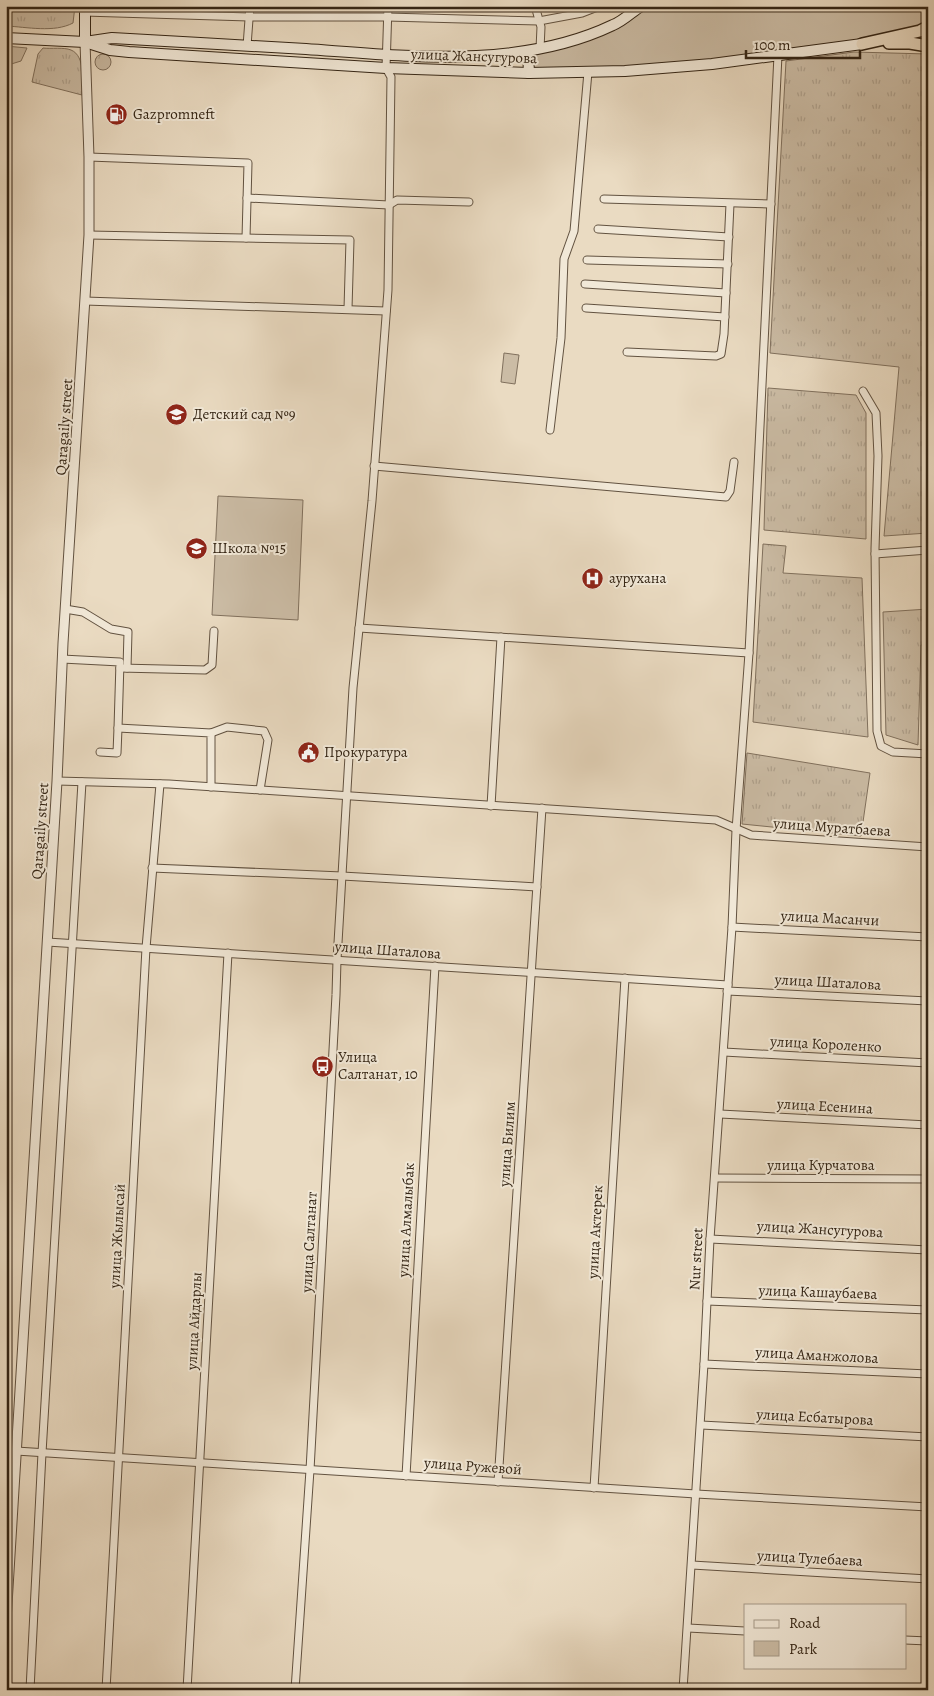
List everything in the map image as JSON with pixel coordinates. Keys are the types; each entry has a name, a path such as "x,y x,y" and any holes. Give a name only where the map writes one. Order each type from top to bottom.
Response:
{"highway":[{"path":"862,44 920,32 928,27"},
{"path":"862,44 910,43 928,46"}],"main road":[{"name":"улица Жансугурова","path":"6,38 85,42 112,38 387,54 498,55 528,52 571,41 614,25 641,6"},
{"path":"84,9 85,42"},
{"name":"улица Жансугурова","path":"85,42 110,50 386,68 529,73 625,71 694,65 862,44"},
{"path":"250,46 253,59"},
{"path":"528,52 529,73"}],"street":[{"path":"250,6 250,46"},
{"name":"улица Салтанат","path":"295,1690 310,1470 353,688 374,466 386,311 391,77 386,68 388,6"},
{"path":"535,6 541,27 540,49"},
{"path":"84,9 249,17 387,17 539,21 582,13 600,6"},
{"name":"Qaragaily street","path":"6,1621 57,781 62,659 89,235 89,157 85,42"},
{"name":"Nur street","path":"684,1690 701,1425 710,1239 720,1114 736,830 749,653 778,55"},
{"path":"550,430 561,338 564,259 574,231 588,72"},
{"path":"89,157 248,163 246,238"},
{"path":"247,198 389,205 397,200 468,202"},
{"path":"604,198 771,204"},
{"path":"627,352 721,354 725,317 730,204"},
{"path":"598,230 729,237"},
{"path":"89,235 350,240 348,309"},
{"path":"587,260 728,264"},
{"path":"585,284 726,293"},
{"path":"85,301 386,311"},
{"path":"586,308 725,317"},
{"path":"863,391 876,413 878,456 875,554 877,731 881,746 893,752 928,754"},
{"path":"374,466 726,497 730,491 734,462"},
{"path":"875,554 928,550"},
{"path":"66,609 83,612 111,629 128,632 117,753 100,752"},
{"path":"359,628 749,653"},
{"path":"124,668 205,670 212,665 214,631"},
{"path":"491,806 501,637"},
{"path":"62,659 120,662 124,668"},
{"path":"118,728 211,733 227,727 264,731 268,740 260,790"},
{"path":"211,733 211,787"},
{"name":"улица Муратбаева","path":"57,781 160,784 347,795 716,820 751,835 928,847"},
{"path":"30,1690 42,1453 82,782"},
{"name":"улица Жылысай","path":"106,1690 146,948 160,784"},
{"name":"улица Билим","path":"498,1482 542,808"},
{"path":"152,868 537,887"},
{"name":"улица Масанчи","path":"732,927 928,937"},
{"name":"улица Шаталова","path":"46,942 624,978 728,988 928,1001"},
{"name":"улица Айдарлы","path":"187,1690 228,953"},
{"name":"улица Алмалыбак","path":"406,1476 434,966"},
{"name":"улица Актерек","path":"594,1488 624,978"},
{"name":"улица Короленко","path":"724,1052 928,1063"},
{"name":"улица Есенина","path":"720,1114 928,1125"},
{"name":"улица Курчатова","path":"715,1178 928,1179"},
{"name":"улица Жансугурова","path":"710,1239 928,1250"},
{"name":"улица Кашаубаева","path":"707,1301 928,1310"},
{"name":"улица Аманжолова","path":"704,1364 928,1374"},
{"name":"улица Есбатырова","path":"701,1425 928,1437"},
{"name":"улица Ружевой","path":"16,1451 594,1488 928,1507"},
{"name":"улица Тулебаева","path":"692,1565 928,1579"},
{"path":"688,1628 744,1631"},
{"path":"906,1640 928,1641"}],"green space":[{"path":"6,6 75,6 73,23 49,29 6,26"},
{"path":"641,6 928,6 928,27 904,35 658,68 529,73 528,52 583,36"},
{"path":"6,46 27,48 21,61 6,64"},
{"path":"43,48 65,49 76,53 82,70 82,95 32,82 38,54"},
{"path":"854,52 928,54 928,533 884,536 899,367 770,353 786,61"},
{"path":"103,54 109,56 111,62 109,68 103,70 97,68 95,62 97,56"},
{"path":"504,353 519,355 515,384 501,382"},
{"path":"768,388 856,395 866,413 866,539 764,530"},
{"path":"218,496 303,500 298,620 212,615"},
{"path":"763,544 786,546 783,573 862,578 868,737 753,722"},
{"path":"928,609 928,644 921,645 918,745 886,735 883,612"},
{"path":"747,753 870,773 861,836 742,824"}],"place":[{"name":"Gazpromneft","path":"117,114"},
{"name":"Детский сад №9","path":"177,414"},
{"name":"Школа №15","path":"196,548"},
{"name":"аурухана","path":"593,578"},
{"name":"Прокуратура","path":"308,752"},
{"name":"Улица Салтанат, 10","path":"322,1066"}]}
